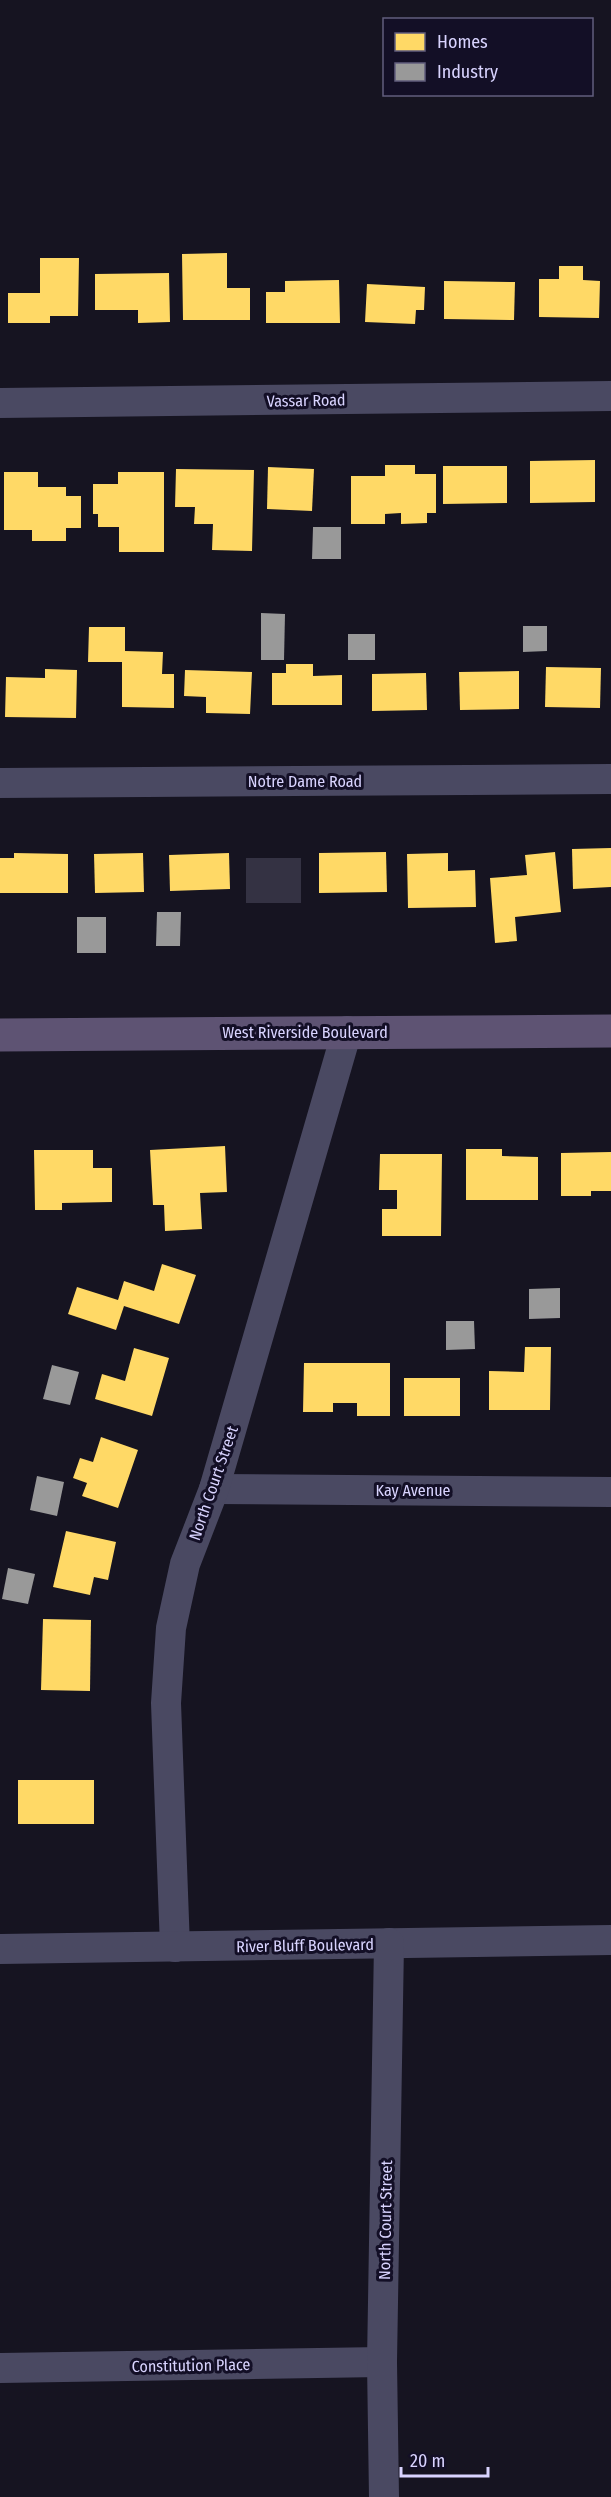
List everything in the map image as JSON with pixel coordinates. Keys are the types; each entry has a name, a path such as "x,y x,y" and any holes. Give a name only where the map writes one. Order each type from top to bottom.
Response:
{"main road":[{"name":"West Riverside Boulevard","path":"0,1035 611,1031"}],"street":[{"name":"Vassar Road","path":"0,403 611,396"},
{"name":"Notre Dame Road","path":"0,783 611,779"},
{"name":"North Court Street","path":"175,1947 166,1704 171,1628 185,1564 214,1489 347,1031"},
{"name":"Kay Avenue","path":"214,1489 611,1492"},
{"name":"River Bluff Boulevard","path":"0,1949 611,1940"},
{"name":"North Court Street","path":"384,2497 382,2361 389,1943"},
{"name":"Constitution Place","path":"0,2368 382,2361"}],"building: Homes":[{"path":"227,253 227,288 250,288 250,320 183,320 182,254"},
{"path":"40,258 79,258 78,316 50,316 50,323 8,323 8,293 40,293"},
{"path":"559,266 583,266 583,280 600,281 599,318 539,317 539,279 559,279"},
{"path":"169,273 170,322 138,323 138,310 95,310 95,274"},
{"path":"339,280 340,323 266,323 266,292 285,292 285,281"},
{"path":"444,281 515,282 514,320 444,319"},
{"path":"367,284 425,287 424,310 416,310 415,324 365,322"},
{"path":"595,460 595,502 530,503 530,461"},
{"path":"385,465 415,465 415,474 436,474 436,513 427,513 427,523 401,524 401,513 385,514 385,524 351,524 351,476 385,476"},
{"path":"443,466 507,466 507,503 443,504"},
{"path":"268,467 314,469 312,511 267,509"},
{"path":"176,469 254,470 252,551 212,550 213,524 194,524 195,507 175,507"},
{"path":"4,472 38,472 38,487 66,487 66,496 81,496 81,528 66,528 66,541 32,541 32,530 4,530"},
{"path":"118,472 164,472 164,552 119,552 119,527 98,527 98,514 93,514 93,484 118,484"},
{"path":"89,627 125,627 125,651 163,652 162,674 174,674 174,708 122,707 122,662 88,662"},
{"path":"286,664 313,664 313,676 342,675 342,705 272,705 272,673 286,673"},
{"path":"546,667 601,668 600,708 545,707"},
{"path":"45,669 77,670 76,718 5,717 6,677 45,678"},
{"path":"185,670 252,672 250,714 206,713 206,697 184,696"},
{"path":"519,671 519,709 460,710 459,672"},
{"path":"426,673 427,710 372,711 372,674"},
{"path":"611,848 611,887 573,889 572,849"},
{"path":"386,852 387,892 319,893 319,853"},
{"path":"555,852 561,912 515,917 517,941 495,943 490,878 527,875 525,855"},
{"path":"14,853 68,854 68,893 0,893 0,858 14,858"},
{"path":"143,853 144,892 95,893 94,854"},
{"path":"229,853 230,889 170,891 169,855"},
{"path":"448,853 448,871 475,870 476,907 408,908 407,854"},
{"path":"225,1146 227,1192 200,1193 202,1229 165,1231 164,1205 153,1205 150,1150"},
{"path":"466,1149 502,1149 502,1156 538,1157 538,1200 466,1200"},
{"path":"34,1150 93,1150 93,1168 112,1168 112,1202 62,1203 62,1210 35,1210"},
{"path":"611,1152 611,1191 591,1191 591,1196 561,1196 561,1153"},
{"path":"380,1154 442,1154 441,1236 382,1236 382,1209 397,1209 397,1190 379,1190"},
{"path":"162,1264 196,1275 179,1324 124,1306 116,1330 68,1314 77,1287 118,1300 124,1281 154,1291"},
{"path":"525,1347 551,1347 550,1410 489,1410 489,1371 524,1372"},
{"path":"134,1348 169,1358 152,1416 95,1399 102,1374 125,1381"},
{"path":"304,1363 390,1363 390,1416 357,1416 357,1403 333,1403 333,1412 303,1412"},
{"path":"404,1378 460,1378 460,1416 404,1416"},
{"path":"101,1437 138,1450 118,1508 82,1496 87,1483 73,1478 80,1458 93,1462"},
{"path":"66,1531 116,1542 108,1580 94,1577 90,1595 53,1587"},
{"path":"43,1619 91,1620 90,1691 41,1690"},
{"path":"18,1780 94,1780 94,1824 18,1824"}],"building: Industry":[{"path":"313,527 341,527 341,559 312,559"},
{"path":"261,613 285,614 284,660 261,660"},
{"path":"523,626 547,626 547,651 523,652"},
{"path":"348,634 375,634 375,660 348,660"},
{"path":"157,912 181,912 180,946 156,946"},
{"path":"77,917 106,917 106,953 77,953"},
{"path":"560,1288 560,1318 529,1319 529,1289"},
{"path":"446,1321 474,1321 475,1349 446,1350"},
{"path":"52,1365 79,1372 70,1405 43,1399"},
{"path":"37,1476 64,1482 57,1516 30,1510"},
{"path":"8,1568 35,1574 28,1604 2,1599"}],"building: Other":[{"path":"246,858 301,858 301,903 246,903"}]}
